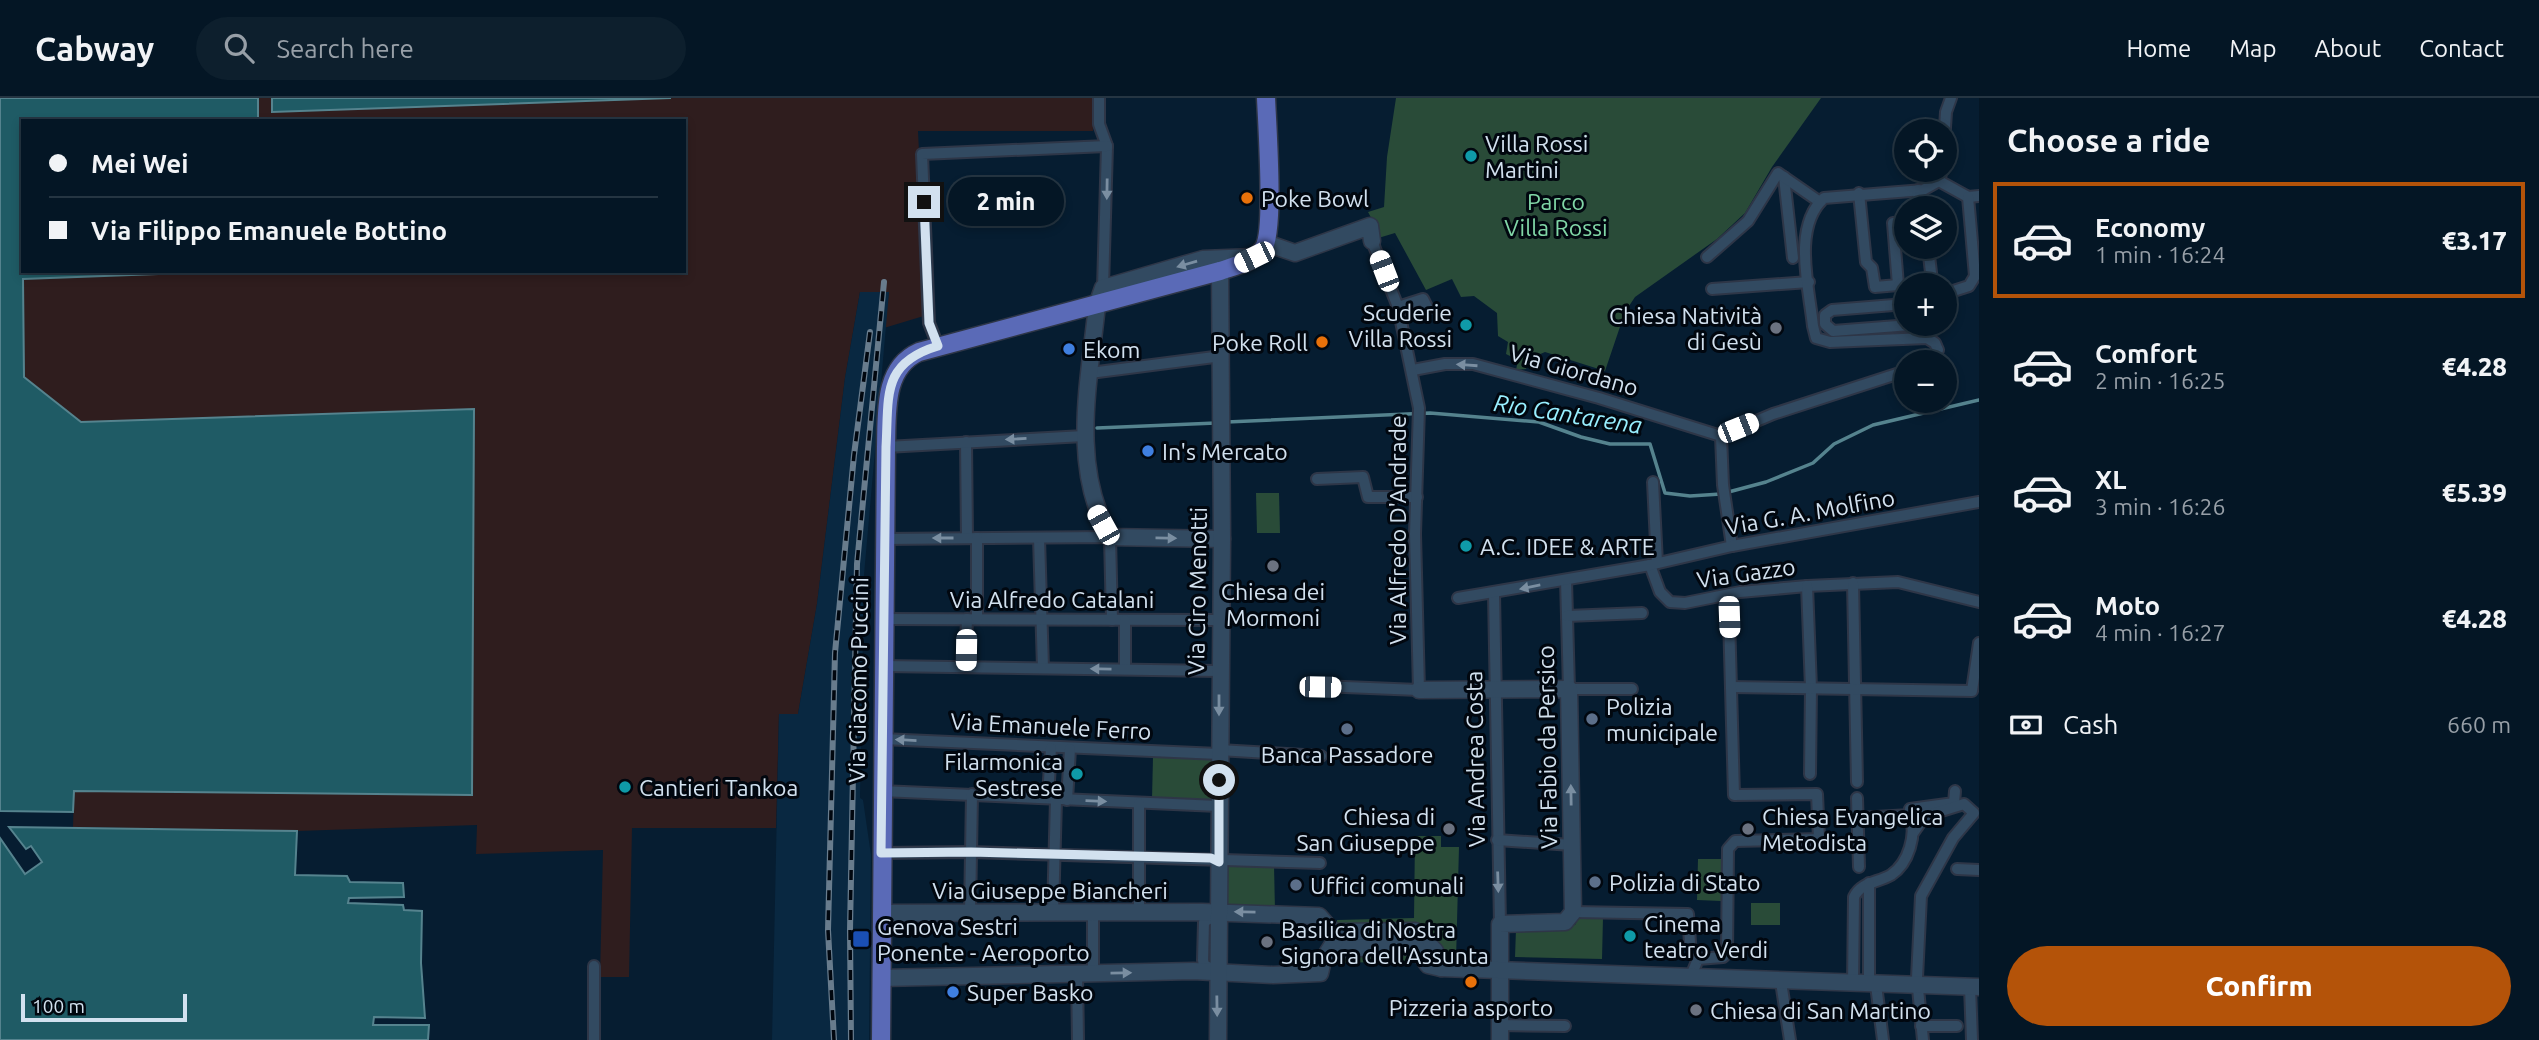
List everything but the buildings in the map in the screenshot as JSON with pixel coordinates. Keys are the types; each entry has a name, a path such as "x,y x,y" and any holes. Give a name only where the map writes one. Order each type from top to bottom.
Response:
{"main road":[{"path":"1261,250 1270,230 1266,98"},
{"name":"Via Giacomo Puccini","path":"881,1040 886,447 894,374 910,356 938,346 1220,271 1261,250"}],"street":[{"path":"1099,98 1100,124 1107,146 1103,288 1097,305 1084,436 1096,512 1110,537 1112,620"},
{"path":"1946,119 1951,98"},
{"path":"938,346 929,323 922,154 1107,146"},
{"path":"1778,172 1820,202"},
{"path":"1707,257 1748,220 1778,172"},
{"path":"1778,172 1793,258"},
{"path":"1930,182 1918,190 1830,195 1820,202 1810,216 1807,229 1809,282 1813,330 1819,341 1927,338 1935,343 1938,350"},
{"path":"1951,182 1974,197 1975,276 1969,286 1957,290"},
{"path":"1918,190 1918,196"},
{"path":"1859,193 1866,262 1872,268 1875,287 1898,285 1896,259"},
{"path":"1103,288 1203,259 1261,250 1296,253 1373,231"},
{"name":"Via Alfredo D'Andrade","path":"1373,231 1398,307 1413,370 1419,415 1419,690"},
{"name":"Via Ciro Menotti","path":"1218,1040 1219,620 1222,539 1220,271"},
{"path":"1712,289 1809,282"},
{"path":"1398,307 1425,304"},
{"path":"1894,306 1832,310 1826,313 1824,321 1830,331 1894,327"},
{"path":"1874,308 1874,329"},
{"path":"1090,373 1222,356"},
{"name":"Via Giordano","path":"1413,370 1445,364 1473,365 1586,394 1721,436"},
{"path":"1732,546 1723,485 1721,436 1773,414 1894,375"},
{"path":"886,447 1084,436"},
{"path":"965,667 972,619 972,538 966,442"},
{"path":"1317,480 1363,477 1368,497 1417,497"},
{"name":"Via Gazzo","path":"1653,482 1654,564 1660,592 1670,602 1685,603 1740,592 1807,586 1898,582 1979,602"},
{"name":"Via G. A. Molfino","path":"1654,564 1732,546 1979,502"},
{"path":"1039,538 1043,668"},
{"path":"885,539 1222,539"},
{"path":"1458,598 1654,564"},
{"name":"Via Fabio da Persico","path":"1566,580 1573,912"},
{"path":"1853,583 1857,782"},
{"path":"1807,586 1811,688 1810,774"},
{"name":"Via Andrea Costa","path":"1494,593 1500,924"},
{"path":"1567,616 1642,613"},
{"path":"1691,976 1698,959 1723,957 1727,953 1728,849 1735,841 1819,839 1817,794 1734,795 1729,617"},
{"name":"Via Alfredo Catalani","path":"884,619 1219,620"},
{"path":"1125,620 1125,669"},
{"path":"1731,687 1972,691 1979,643"},
{"path":"883,666 1219,671"},
{"path":"1320,687 1419,690 1632,689"},
{"name":"Via Emanuele Ferro","path":"882,739 1070,749 1321,756"},
{"path":"1051,748 1057,799 1053,913"},
{"path":"1057,799 1070,749"},
{"path":"881,791 1218,806"},
{"path":"1883,1040 1866,985 1852,903 1858,891 1892,874 1899,866 1910,847 1913,833 1910,808 1954,803 1955,792"},
{"path":"970,913 972,794"},
{"path":"1857,798 1859,867"},
{"path":"1139,803 1139,912"},
{"path":"1913,833 1925,816 1964,804 1974,813 1953,838 1921,896 1917,986 1923,1040"},
{"path":"1858,818 1910,815"},
{"path":"1497,840 1572,845"},
{"path":"881,853 971,852 1211,858 1219,862 1320,863"},
{"path":"1957,869 1979,870"},
{"path":"1866,985 1870,883"},
{"name":"Via Giuseppe Biancheri","path":"882,913 1219,912 1319,916 1333,940"},
{"path":"1565,1026 1500,1033 1500,924 1565,922 1573,912 1688,914 1690,943"},
{"path":"1078,1040 1093,913"},
{"path":"881,978 1085,973 1320,973 1333,940 1415,939 1428,965 1441,968 1975,987 1972,1040"},
{"path":"594,966 594,1040"},
{"path":"1782,982 1790,1040"},
{"path":"1921,1026 1957,1026"}],"shaded area":[{"path":"0,98 258,98 258,119 21,119 21,273 186,273 23,279 24,377 81,422 474,409 472,795 74,791 73,812 0,811"},
{"path":"258,98 1092,98 1093,131 918,131 927,315 884,328 889,292 860,292 845,378 817,604 798,714 779,714 776,828 632,828 629,977 600,977 603,850 476,854 477,825 297,831 73,827 74,791 472,795 474,409 81,422 24,377 23,279 186,273 686,273 686,119 258,119"},
{"path":"272,98 671,98 272,112"},
{"path":"860,292 889,292 864,575 860,798 863,800 871,855 869,1040 772,1040 779,714 798,714 817,604 845,378"},
{"path":"9,827 297,831 295,875 347,876 350,882 403,883 404,897 349,898 348,903 403,905 404,910 422,911 421,963 425,1018 374,1017 373,1025 429,1025 428,1040 0,1040 0,838 25,874 42,862 31,846 26,849"}],"green space":[{"name":"Parco Villa Rossi","path":"1396,98 1821,98 1772,167 1745,213 1717,239 1635,297 1625,312 1605,371 1545,352 1529,359 1526,369 1516,370 1518,360 1506,354 1508,342 1498,336 1497,313 1474,296 1461,297 1452,279 1426,290 1395,233 1375,239 1375,225 1368,212 1384,207 1387,157"},
{"path":"1256,493 1279,493 1280,533 1257,533"},
{"path":"1153,757 1215,758 1214,800 1152,799"},
{"path":"1415,836 1441,836 1441,847 1459,847 1456,960 1338,963 1337,920 1414,918"},
{"path":"1698,859 1721,859 1721,901 1697,900"},
{"path":"1223,864 1274,865 1275,911 1223,910"},
{"path":"1751,903 1780,903 1780,925 1751,925"},
{"path":"1603,918 1602,959 1515,957 1516,929 1575,925 1578,919"}],"waterway":[{"name":"Rio Cantarena","path":"1227,422 1430,413 1539,422 1610,444 1650,444 1665,493 1690,496 1721,494 1766,482 1813,463 1834,444 1873,425 1979,400"},
{"name":"Rio Cantarena","path":"1097,428 1216,423"}],"railway":[{"path":"851,1040 850,930 857,564 884,282"},
{"path":"834,1040 828,930 835,653 854,455 870,332"}],"place":[{"name":"Villa Rossi Martini","path":"1471,156"},
{"name":"Poke Bowl","path":"1247,198"},
{"name":"Scuderie Villa Rossi","path":"1466,325"},
{"name":"Chiesa Natività di Gesù","path":"1776,328"},
{"name":"Poke Roll","path":"1322,342"},
{"name":"Ekom","path":"1069,349"},
{"name":"In's Mercato","path":"1148,451"},
{"name":"A.C. IDEE & ARTE","path":"1466,546"},
{"name":"Chiesa dei Mormoni","path":"1273,566"},
{"name":"Polizia municipale","path":"1592,719"},
{"name":"Banca Passadore","path":"1347,729"},
{"name":"Filarmonica Sestrese","path":"1077,774"},
{"name":"Cantieri Tankoa","path":"625,787"},
{"name":"Chiesa di San Giuseppe","path":"1449,829"},
{"name":"Chiesa Evangelica Metodista","path":"1748,829"},
{"name":"Polizia di Stato","path":"1595,882"},
{"name":"Uffici comunali","path":"1296,885"},
{"name":"Cinema teatro Verdi","path":"1630,936"},
{"name":"Genova Sestri Ponente - Aeroporto","path":"861,939"},
{"name":"Basilica di Nostra Signora dell'Assunta","path":"1267,942"},
{"name":"Pizzeria asporto","path":"1471,982"},
{"name":"Super Basko","path":"953,992"},
{"name":"Chiesa di San Martino","path":"1696,1010"}],"route":[{"path":"924,202 929,323 938,346 910,356 894,374 891,387 886,447 881,853 971,852 1211,858 1219,862 1219,780"}]}
